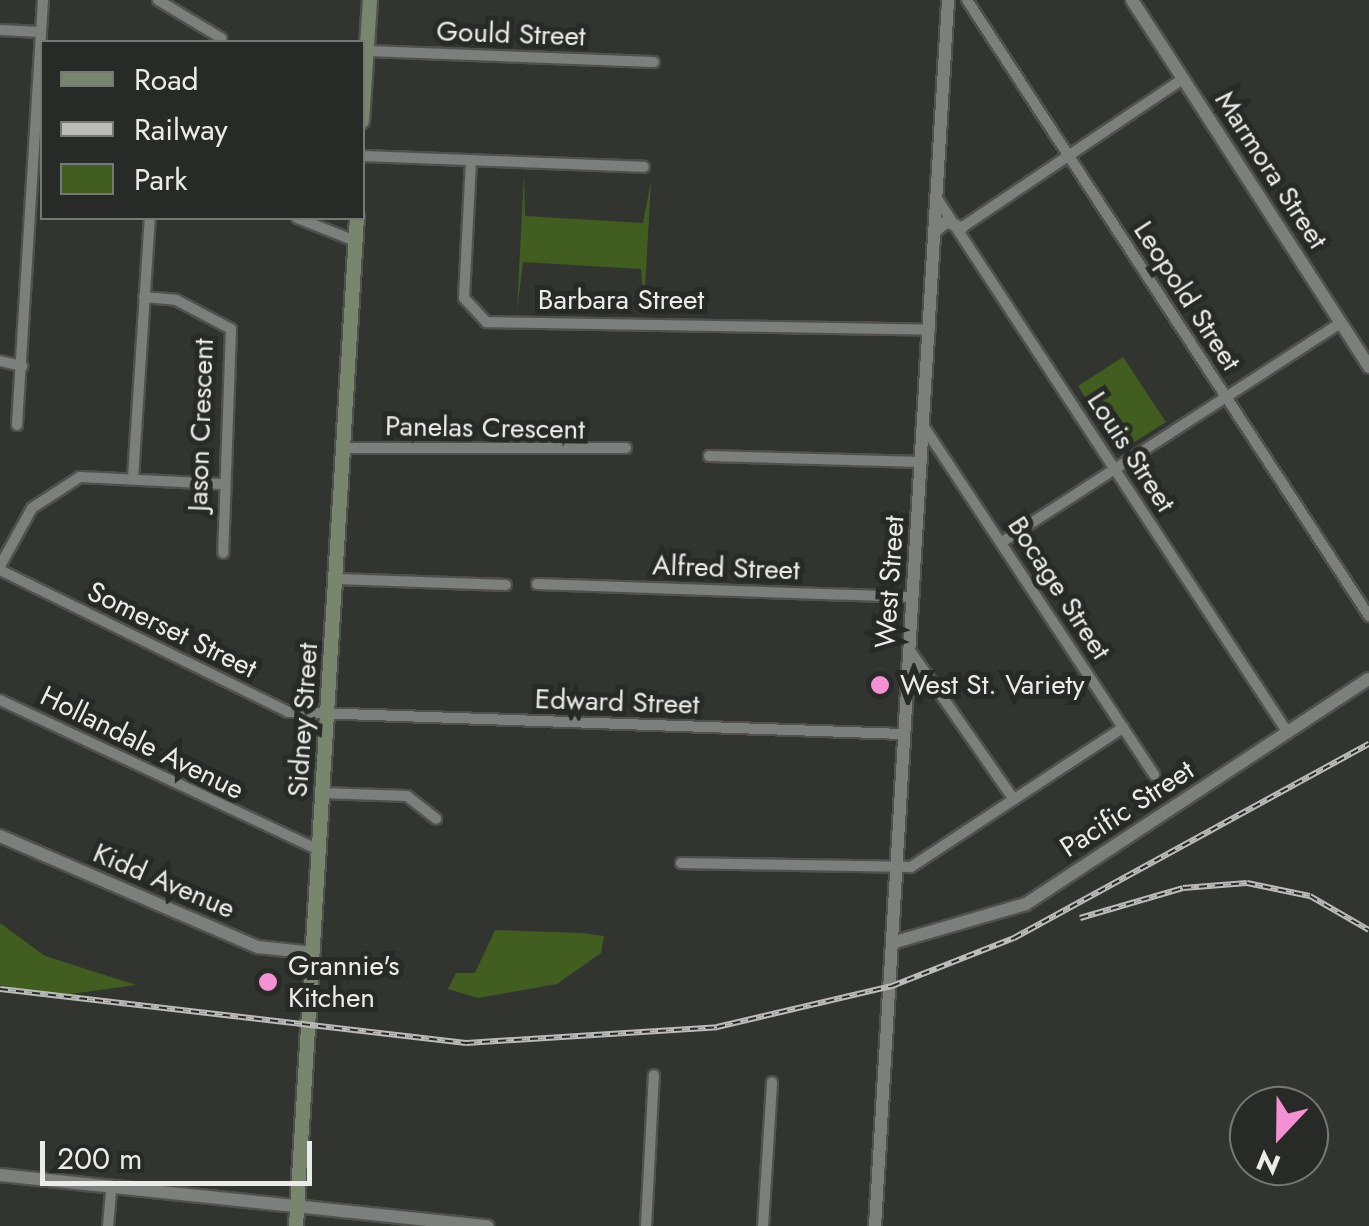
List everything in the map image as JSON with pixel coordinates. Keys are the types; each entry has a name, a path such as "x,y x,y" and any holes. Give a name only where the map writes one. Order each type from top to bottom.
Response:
{"main road":[{"path":"365,79 370,0"},
{"name":"Sidney Street","path":"296,1226 357,220"}],"street":[{"path":"41,40 43,0"},
{"path":"158,0 221,38"},
{"name":"West Street","path":"875,1226 895,942 948,0"},
{"name":"Leopold Street","path":"967,0 1369,616"},
{"name":"Marmora Street","path":"1132,0 1369,367"},
{"path":"0,30 41,32"},
{"name":"Gould Street","path":"367,51 654,62"},
{"path":"934,232 947,221 961,228 1182,79"},
{"path":"17,426 40,117"},
{"path":"365,156 644,167"},
{"name":"Barbara Street","path":"470,160 464,298 486,322 930,330"},
{"name":"Louis Street","path":"936,197 961,228 1288,733"},
{"path":"133,478 150,220"},
{"path":"302,220 355,241"},
{"name":"Jason Crescent","path":"144,297 176,300 231,329 221,484 223,553"},
{"path":"1002,542 1341,323"},
{"path":"0,361 22,366"},
{"name":"Bocage Street","path":"924,427 1154,775"},
{"name":"Panelas Crescent","path":"344,448 626,448"},
{"path":"709,456 922,462"},
{"path":"0,568 32,508 80,476 221,484"},
{"name":"Somerset Street","path":"0,568 288,712 328,716"},
{"path":"337,578 506,584"},
{"name":"Alfred Street","path":"537,584 913,596"},
{"path":"910,652 1013,798"},
{"name":"Pacific Street","path":"895,942 1026,904 1369,679"},
{"name":"Hollandale Avenue","path":"0,700 320,850"},
{"name":"Edward Street","path":"328,716 904,734"},
{"path":"681,863 898,870 1123,728"},
{"path":"323,794 407,796 436,818"},
{"name":"Kidd Avenue","path":"0,836 258,947 314,953"},
{"path":"646,1226 654,1075"},
{"path":"763,1226 772,1082"},
{"path":"0,1175 414,1224 487,1226"},
{"path":"108,1226 111,1188"}],"green space":[{"path":"524,174 525,216 643,223 651,181 644,307 641,269 523,262 517,311"},
{"path":"1123,357 1166,422 1120,451 1078,386"},
{"path":"0,923 45,956 136,985 56,996 0,985"},
{"path":"495,930 604,936 601,953 557,984 478,998 448,989 456,973 475,973"}],"railway":[{"path":"0,989 466,1043 717,1027 892,986 1014,938 1369,744"},
{"path":"1080,918 1183,888 1247,883 1310,896 1369,930"}],"place":[{"name":"West St. Variety","path":"880,685"},
{"name":"Grannie's Kitchen","path":"268,982"}]}
